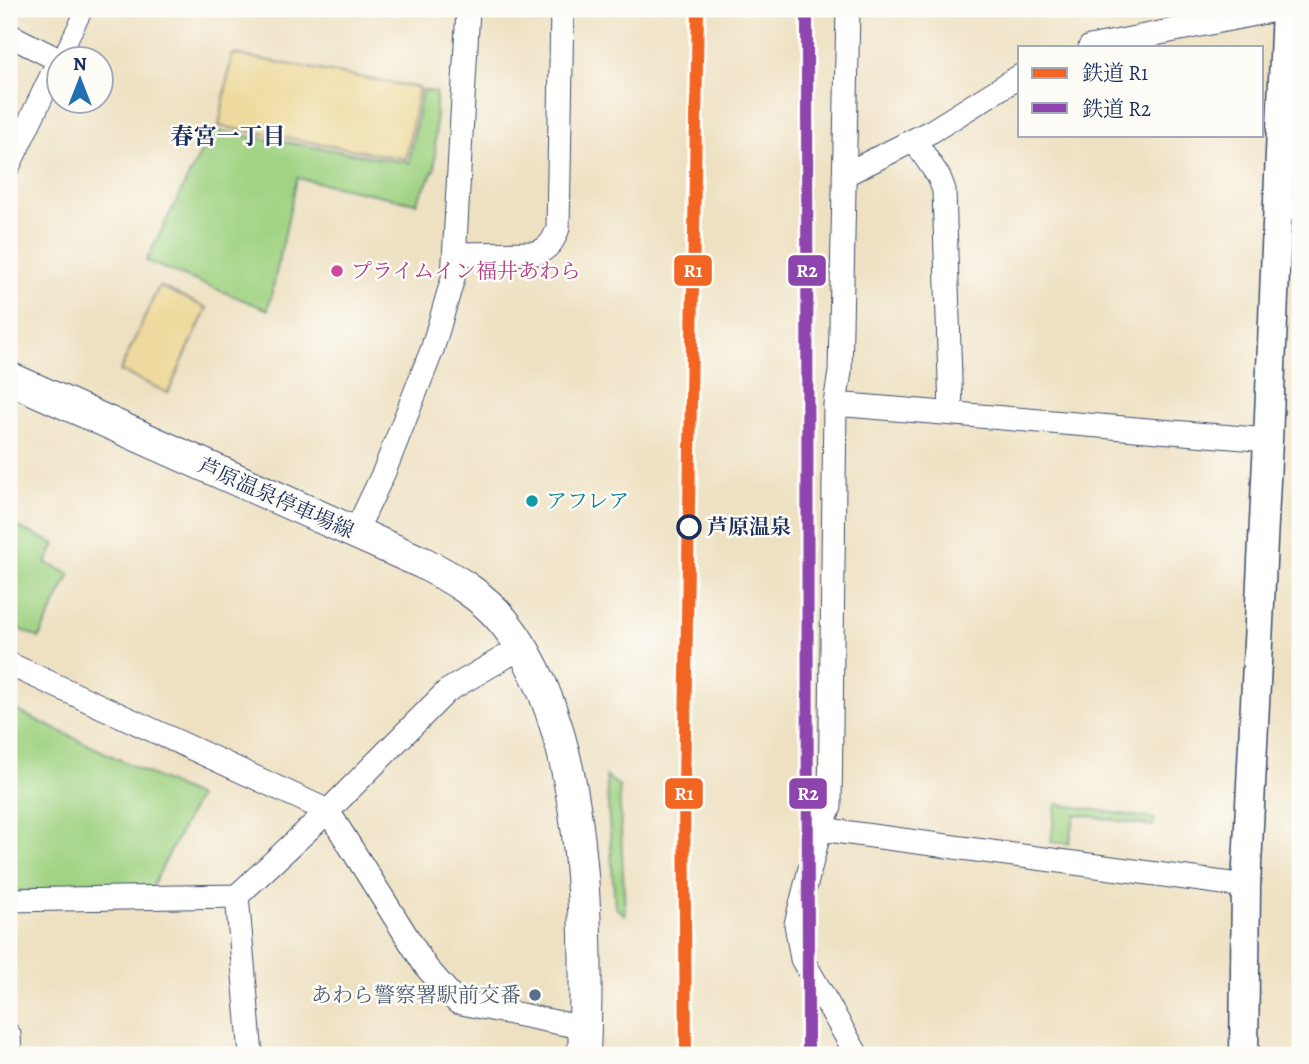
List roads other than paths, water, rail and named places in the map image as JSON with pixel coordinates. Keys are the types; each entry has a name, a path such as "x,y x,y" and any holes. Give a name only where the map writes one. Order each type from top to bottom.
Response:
{"main road":[{"name":"芦原温泉停車場線","path":"9,378 424,563 479,596 503,621 522,647 543,692 570,783 581,861 584,1041"}],"street":[{"path":"66,46 85,9"},
{"path":"355,533 384,472 432,350 450,291 456,254 468,9"},
{"path":"456,254 536,253 544,250 555,238 558,228 562,9"},
{"path":"848,9 840,372 835,404 830,807 820,829 796,924 802,959 857,1055"},
{"path":"1095,46 1280,9"},
{"path":"1244,1055 1246,886 1268,440 1289,208 1286,9"},
{"path":"9,35 46,54"},
{"path":"844,176 914,140 1018,77"},
{"path":"9,165 46,87"},
{"path":"914,140 939,177 944,190 951,412"},
{"path":"835,404 1268,440"},
{"path":"9,900 237,896 328,811 447,691 522,647"},
{"path":"9,664 328,811 426,967 457,1002 584,1041"},
{"path":"820,829 1246,886"},
{"path":"237,896 251,1055"},
{"path":"9,1035 10,1055"}],"rail line":[{"name":"R1","path":"686,1055 684,787 698,9"},
{"name":"R2","path":"807,9 808,1055"}],"place":[{"name":"プライムイン福井あわら","path":"337,271"},
{"name":"アフレア","path":"532,501"},
{"name":"芦原温泉","path":"689,527"},
{"name":"あわら警察署駅前交番","path":"535,995"}],"district":[{"name":"春宮一丁目","path":"228,136"}]}
